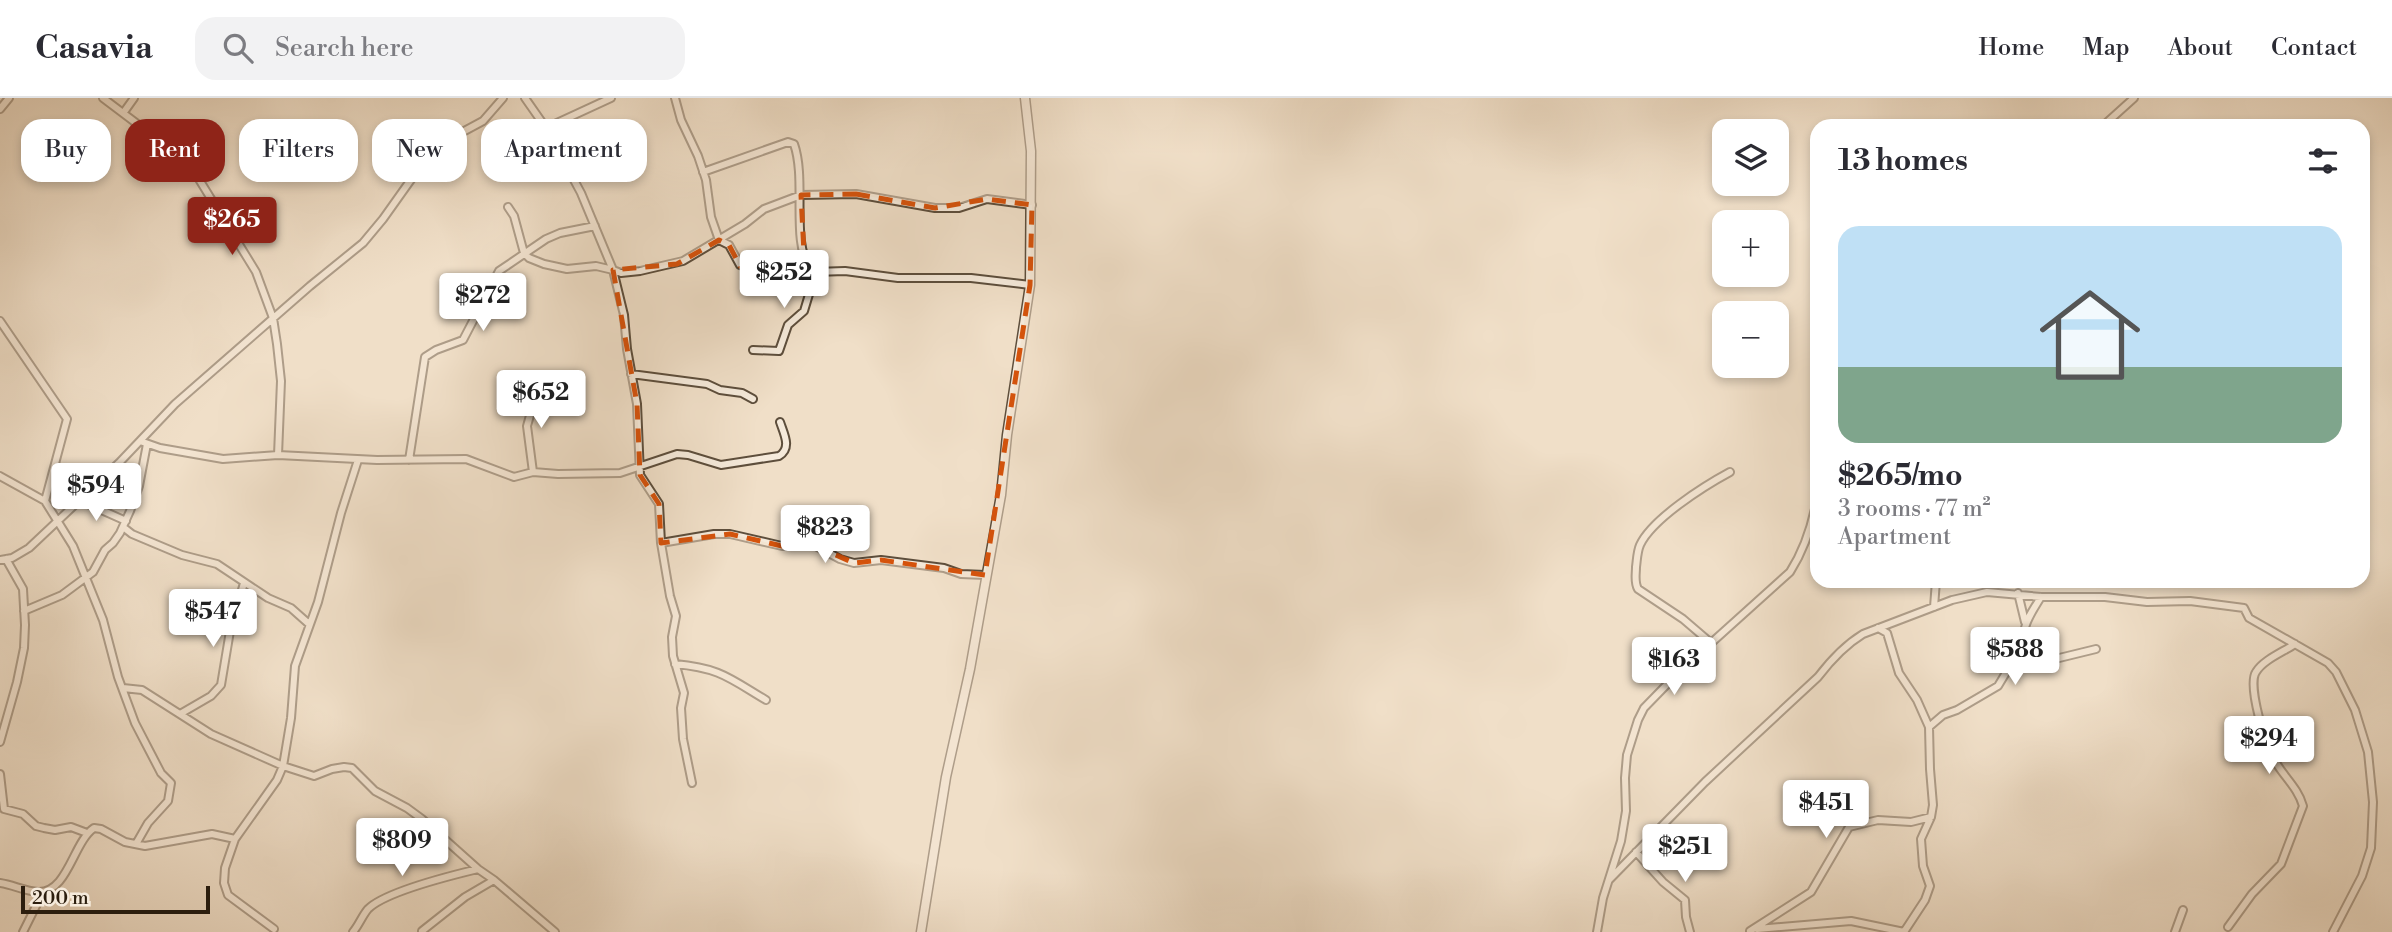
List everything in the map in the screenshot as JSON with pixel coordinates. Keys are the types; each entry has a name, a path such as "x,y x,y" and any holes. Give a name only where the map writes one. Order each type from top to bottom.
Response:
{"street":[{"path":"0,109 9,98"},
{"path":"103,98 180,155 194,170 256,272 273,318 281,381 278,455"},
{"path":"124,112 134,98"},
{"path":"0,742 24,648 23,589 3,559 18,555 29,548 144,443 175,404 363,243 415,174 444,142 483,121 503,98"},
{"path":"525,98 540,119"},
{"path":"566,119 611,98"},
{"path":"675,98 681,120 703,172 711,217 719,240 729,245 738,262 744,267 784,273 845,271 898,278 971,278 1030,285"},
{"path":"921,932 946,777 970,669 1001,495 1007,435 1030,285 1031,151 1025,98"},
{"path":"2111,119 2134,98"},
{"path":"703,172 791,142 795,146 801,195 802,249 805,263 813,271"},
{"path":"575,182 613,270 624,315 639,418 639,467 642,481 659,504 661,542 676,616 672,637 675,664 684,693 681,708 683,739 692,783"},
{"path":"508,207 524,253 540,263 567,269 597,266 621,273 677,264 745,224 764,209 801,195 856,194 935,208 959,208 987,199 1032,205"},
{"path":"409,460 425,357 463,340 499,271 554,235 595,226"},
{"path":"597,266 604,252"},
{"path":"753,350 779,351 788,325 804,310 813,271"},
{"path":"1,323 67,419 45,502"},
{"path":"631,374 707,384 754,399"},
{"path":"533,472 527,426 538,387"},
{"path":"144,443 212,458 278,455 358,460 466,459 509,477 533,472 620,473 677,454 722,465 779,456 786,451 787,446 780,422"},
{"path":"24,611 62,595 93,572 124,524 137,493 144,443"},
{"path":"274,929 228,895 225,868 235,839 277,780 283,766 291,718 295,666 318,602 358,460"},
{"path":"1711,643 1683,619 1638,589 1635,582 1643,541 1696,491 1730,472"},
{"path":"0,476 32,492 45,502 73,546 103,620 115,666 135,723 161,774 171,783 168,801 148,823 136,844"},
{"path":"79,500 124,524 132,534 182,555 217,564 268,598 290,608 309,624"},
{"path":"661,542 722,534 782,546 816,546 854,563 881,560 944,568 961,574 985,575"},
{"path":"1597,932 1621,841 1626,811 1627,755 1644,708 1790,572 1810,534"},
{"path":"180,714 211,696 221,685 230,631 244,583"},
{"path":"1934,607 1935,588"},
{"path":"1609,880 1705,782 1818,677 1831,660 1852,641 1878,628 1969,594 2001,592 2041,597 2105,597 2147,602 2190,601 2244,608 2249,618 2317,655 2336,672 2355,710 2370,764 2374,822 2370,854 2362,876 2333,932"},
{"path":"2018,593 2025,622 2024,647 2029,660"},
{"path":"2025,622 2041,597"},
{"path":"1749,931 1852,921 1904,932 1925,900 1930,886 1923,866 1921,839 1931,817 1933,804 1929,727 1917,700 1899,673 1888,633 1878,628"},
{"path":"2228,928 2252,894 2281,864 2303,809 2291,781 2275,762 2270,751 2253,681 2258,669 2295,643"},
{"path":"1929,727 1943,715 1957,710 1998,686 2013,661 2051,660 2096,649"},
{"path":"675,664 709,668 766,700"},
{"path":"123,688 142,690 211,734 283,766 314,776 337,768 352,768 375,792 422,819 555,932"},
{"path":"0,774 4,809 23,814 36,826 55,830 71,827 87,833"},
{"path":"1749,931 1811,892 1849,827 1878,820 1911,822 1931,817"},
{"path":"0,883 43,892 50,889 61,879 87,833 97,828 125,842 136,844 158,845 212,834 235,839"},
{"path":"1636,852 1663,882 1685,900 1690,932"},
{"path":"353,932 367,911 378,902 434,880 478,869"},
{"path":"422,931 465,897 494,880"},
{"path":"23,932 43,892"},
{"path":"2175,932 2183,910"}],"highlighted area":[{"path":"856,194 935,208 987,199 1032,205 1030,285 985,575 881,560 854,563 816,546 782,546 730,534 661,543 659,504 640,475 637,404 613,270 677,264 719,240 729,245 740,266 805,272 801,195"}]}
